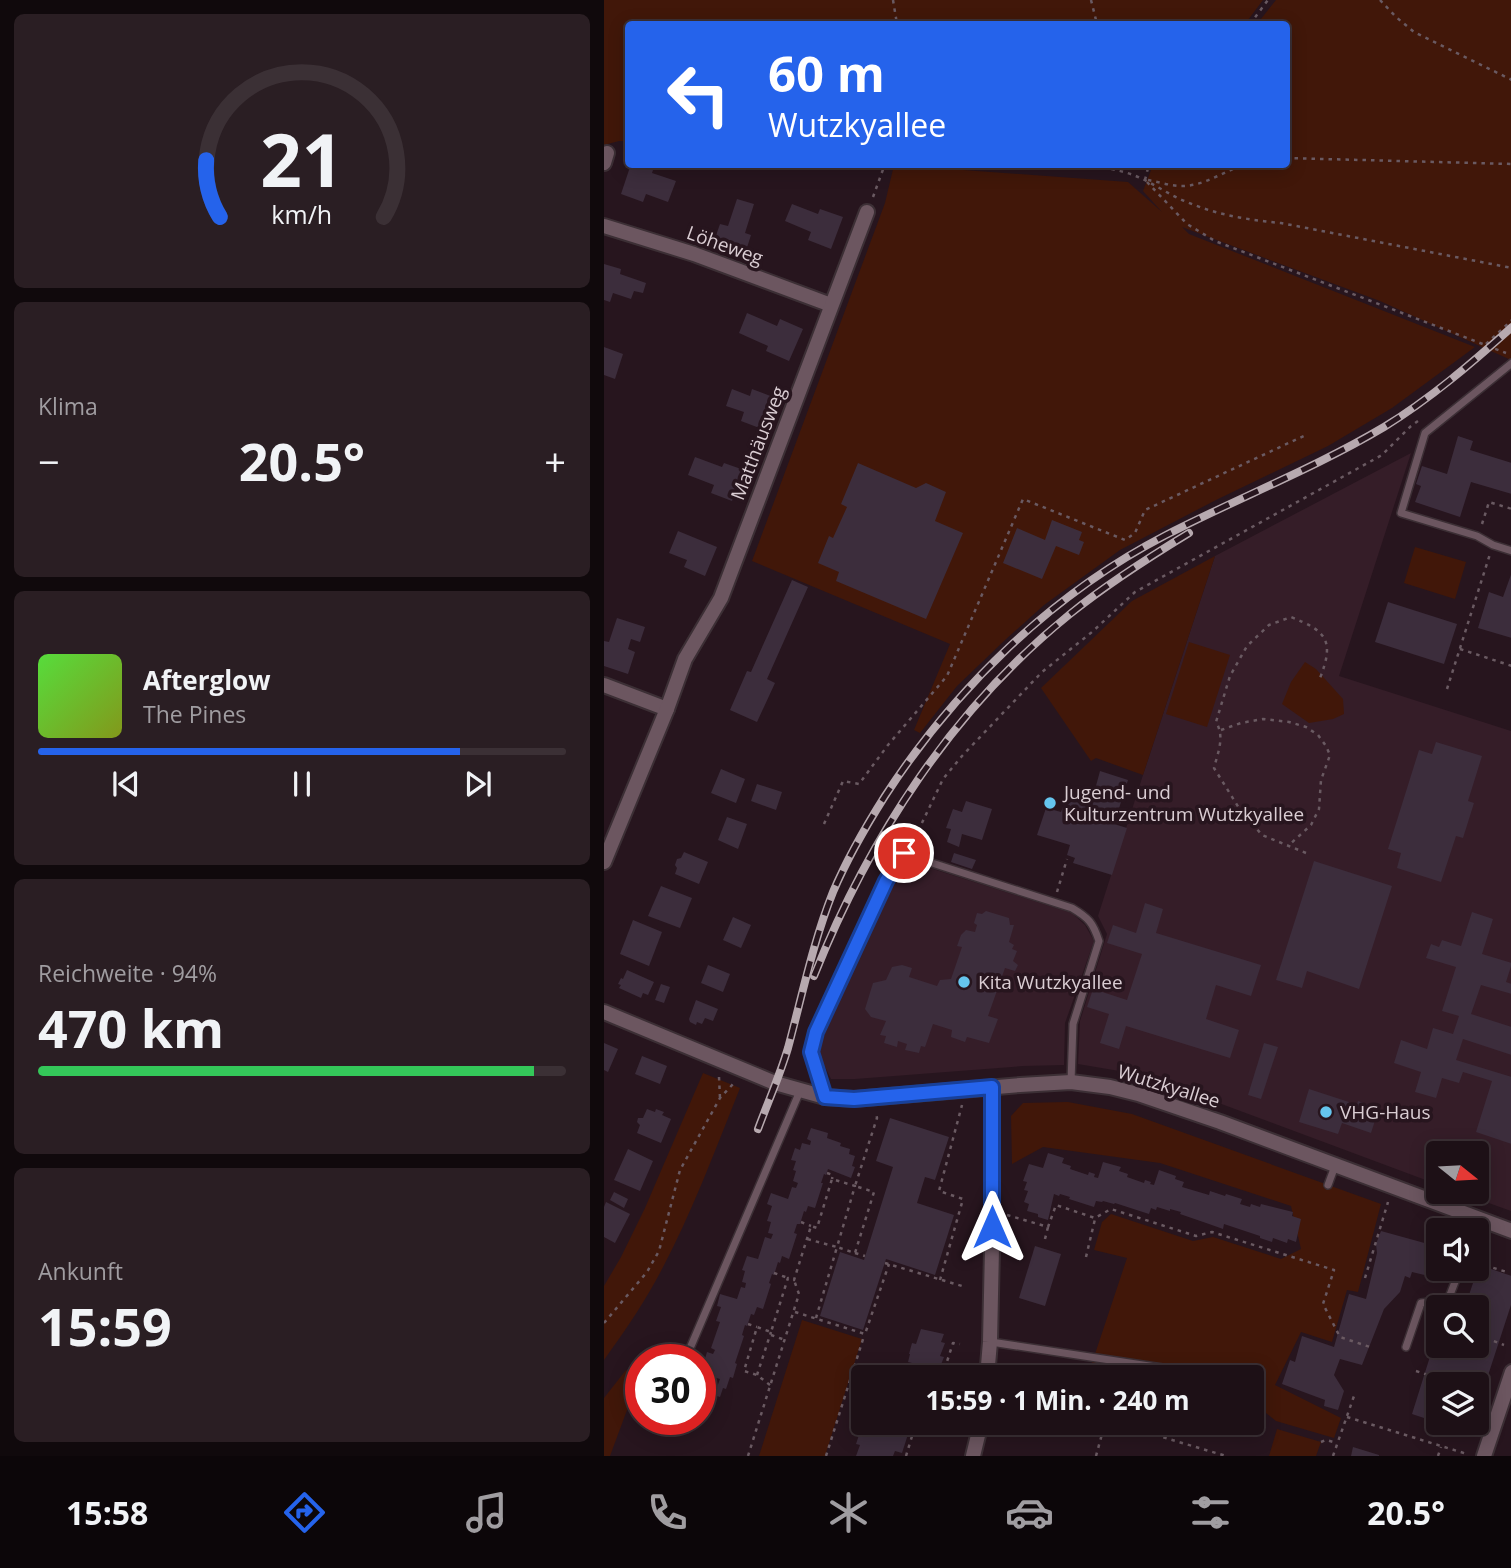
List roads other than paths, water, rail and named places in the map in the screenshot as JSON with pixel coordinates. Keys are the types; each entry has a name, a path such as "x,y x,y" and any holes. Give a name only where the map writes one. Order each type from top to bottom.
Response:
{"street":[{"name":"Matthäusweg","path":"604,862 685,659 721,598 867,212"},
{"name":"Löheweg","path":"604,226 694,254 831,305"},
{"path":"604,685 667,709"},
{"name":"Wutzkyallee","path":"604,1012 740,1069 800,1091 825,1097 854,1099 1071,1082 1110,1087 1233,1127 1461,1218"},
{"path":"988,1365 992,1087"},
{"name":"Wutzkyallee","path":"1489,1227 1511,1231"},
{"path":"1484,1456 1511,1372"},
{"path":"973,1456 977,1435"}],"lane":[{"path":"1511,363 1425,433 1401,513 1477,536 1511,551"},
{"path":"825,1097 811,1052 816,1032 886,881 904,853 1054,901 1088,917 1099,941 1073,1024 1071,1082"},
{"path":"692,1344 800,1091"},
{"path":"1328,1185 1335,1166"},
{"path":"1406,1347 1421,1303 1448,1300 1455,1281"},
{"path":"990,1342 1142,1365"}],"railway":[{"path":"758,1129 788,1048 820,930 844,867 878,807 912,756 975,682 1009,647 1084,585 1166,535 1331,456 1384,427 1418,405 1512,327"},
{"path":"814,976 861,874 888,826 952,733 988,691 1070,614 1098,592 1189,533"}],"place":[{"name":"Jugend- und Kulturzentrum Wutzkyallee","path":"1050,803"},
{"name":"Kita Wutzkyallee","path":"964,982"},
{"name":"VHG-Haus","path":"1326,1112"}]}
